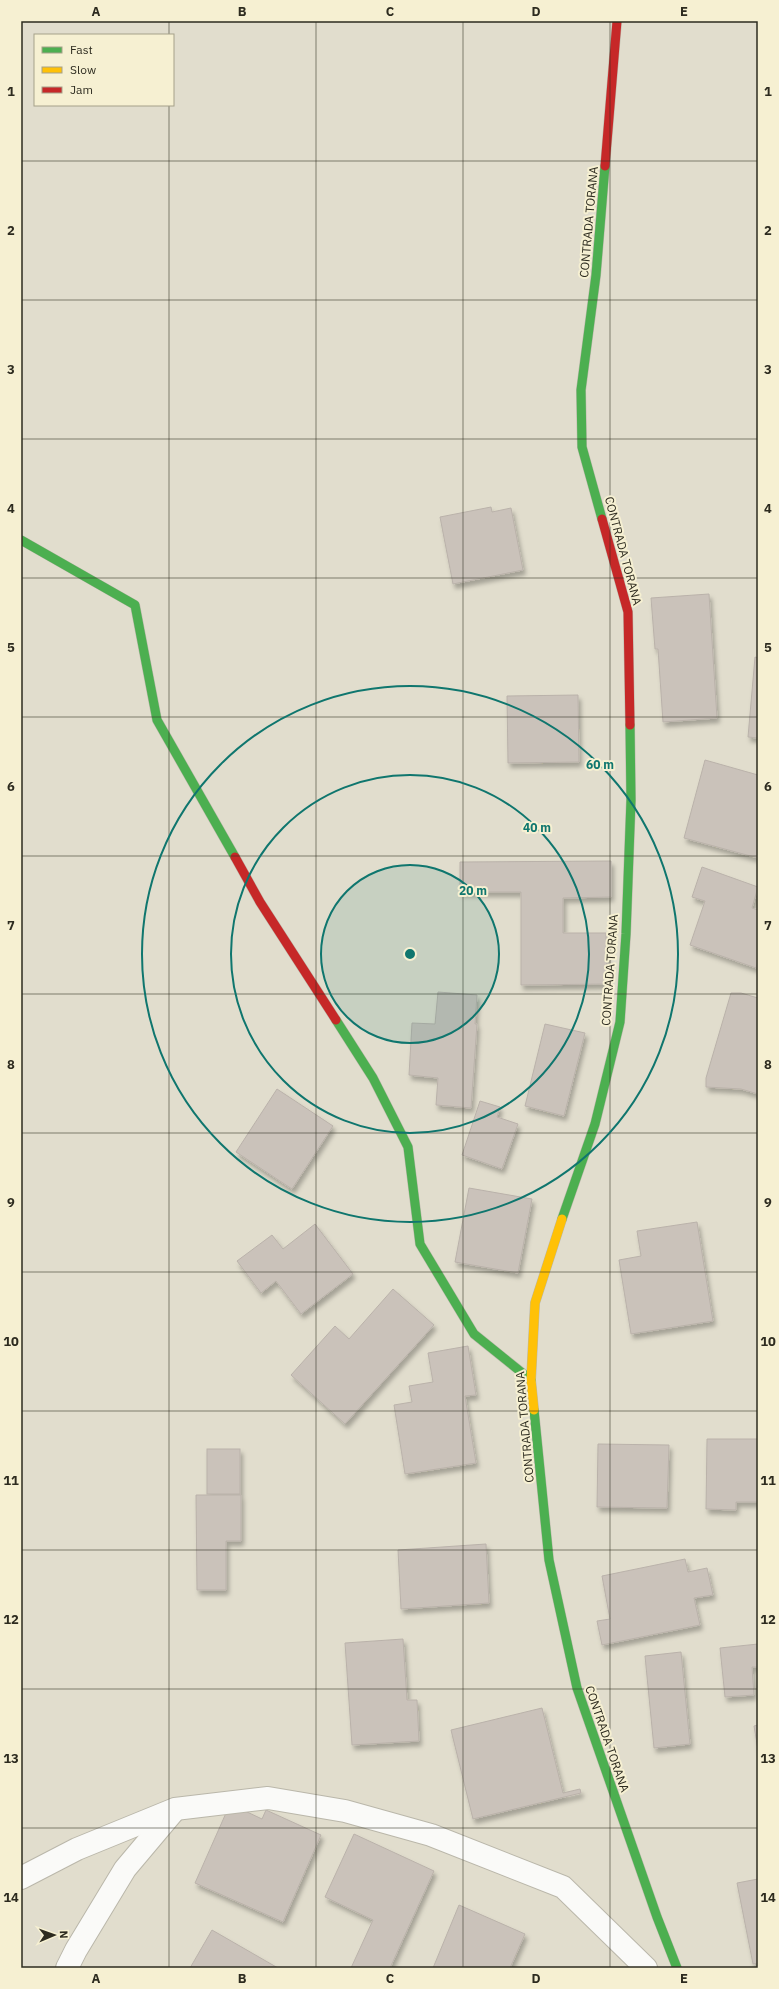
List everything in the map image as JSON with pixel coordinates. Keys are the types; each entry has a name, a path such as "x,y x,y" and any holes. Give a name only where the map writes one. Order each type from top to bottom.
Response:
{"street":[{"name":"CONTRADA TORANA","path":"617,21 596,275 581,390 582,446 628,612 631,800 620,1022 595,1124 563,1214 535,1303 531,1380 549,1560 577,1688 676,1968"},
{"path":"21,540 135,605 157,720 260,902 373,1078 408,1147 420,1244 474,1334 531,1380"},
{"path":"21,1878 77,1849 175,1809 268,1798 345,1811 431,1835 563,1887 646,1968"},
{"path":"67,1968 125,1869 175,1809"}],"building":[{"path":"491,507 492,512 511,508 523,570 453,584 440,517"},
{"path":"709,594 717,718 663,722 658,649 655,649 651,598"},
{"path":"755,657 758,658 758,738 748,737"},
{"path":"578,695 579,762 508,763 507,696"},
{"path":"705,760 758,775 758,858 684,838"},
{"path":"611,861 611,897 563,898 563,933 606,933 607,984 521,985 521,892 460,892 460,862"},
{"path":"702,867 758,887 752,908 758,910 758,961 756,968 690,945 705,901 692,897"},
{"path":"438,992 477,995 475,1024 477,1024 471,1108 436,1105 438,1078 409,1075 412,1023 435,1024"},
{"path":"731,993 741,993 758,998 758,1094 741,1089 706,1087 706,1078"},
{"path":"545,1024 585,1033 564,1116 525,1106"},
{"path":"277,1089 333,1126 292,1189 236,1152"},
{"path":"480,1101 500,1107 497,1117 518,1124 502,1169 462,1155"},
{"path":"469,1188 532,1199 518,1273 455,1262"},
{"path":"697,1222 713,1321 631,1334 619,1260 641,1256 637,1231"},
{"path":"315,1224 353,1274 301,1314 276,1281 261,1293 237,1261 272,1235 283,1249"},
{"path":"393,1289 434,1325 345,1424 291,1375 335,1326 349,1339"},
{"path":"468,1346 476,1395 465,1396 476,1463 405,1474 394,1405 412,1402 409,1386 433,1382 428,1353"},
{"path":"707,1439 758,1439 758,1502 736,1502 736,1510 706,1509"},
{"path":"598,1444 669,1445 667,1508 597,1507"},
{"path":"207,1449 240,1449 240,1494 207,1494"},
{"path":"196,1495 241,1495 241,1541 226,1541 226,1590 197,1590"},
{"path":"486,1544 489,1603 401,1609 398,1550"},
{"path":"685,1559 688,1572 707,1568 713,1595 694,1598 700,1625 602,1645 597,1621 610,1619 602,1576"},
{"path":"403,1639 407,1700 417,1700 419,1741 352,1745 345,1643"},
{"path":"758,1644 758,1667 752,1667 754,1695 725,1697 720,1648"},
{"path":"681,1652 690,1744 654,1748 645,1656"},
{"path":"542,1708 563,1793 580,1789 581,1793 473,1819 451,1730"},
{"path":"758,1725 758,1750 754,1726"},
{"path":"230,1804 262,1819 266,1810 321,1835 283,1922 195,1883"},
{"path":"354,1834 434,1871 390,1968 351,1968 373,1920 325,1897"},
{"path":"758,1879 758,1963 753,1964 737,1883"},
{"path":"459,1905 525,1934 510,1968 433,1968"},
{"path":"212,1930 278,1968 190,1968"}],"traffic: fast":[{"path":"602,519 582,447 581,390 596,275 605,166"},
{"path":"21,540 135,605 157,720 235,857"},
{"path":"562,1219 595,1124 620,1022 626,934 631,800 630,725"},
{"path":"336,1020 373,1078 408,1147 420,1244 474,1334 531,1380"},
{"path":"534,1410 549,1560 577,1688 657,1917 677,1968"}],"traffic: slow":[{"path":"534,1410 531,1380 535,1303 562,1219"}],"traffic: jam":[{"path":"605,166 617,21"},
{"path":"602,519 628,612 630,725"},
{"path":"235,857 260,902 336,1020"}]}
